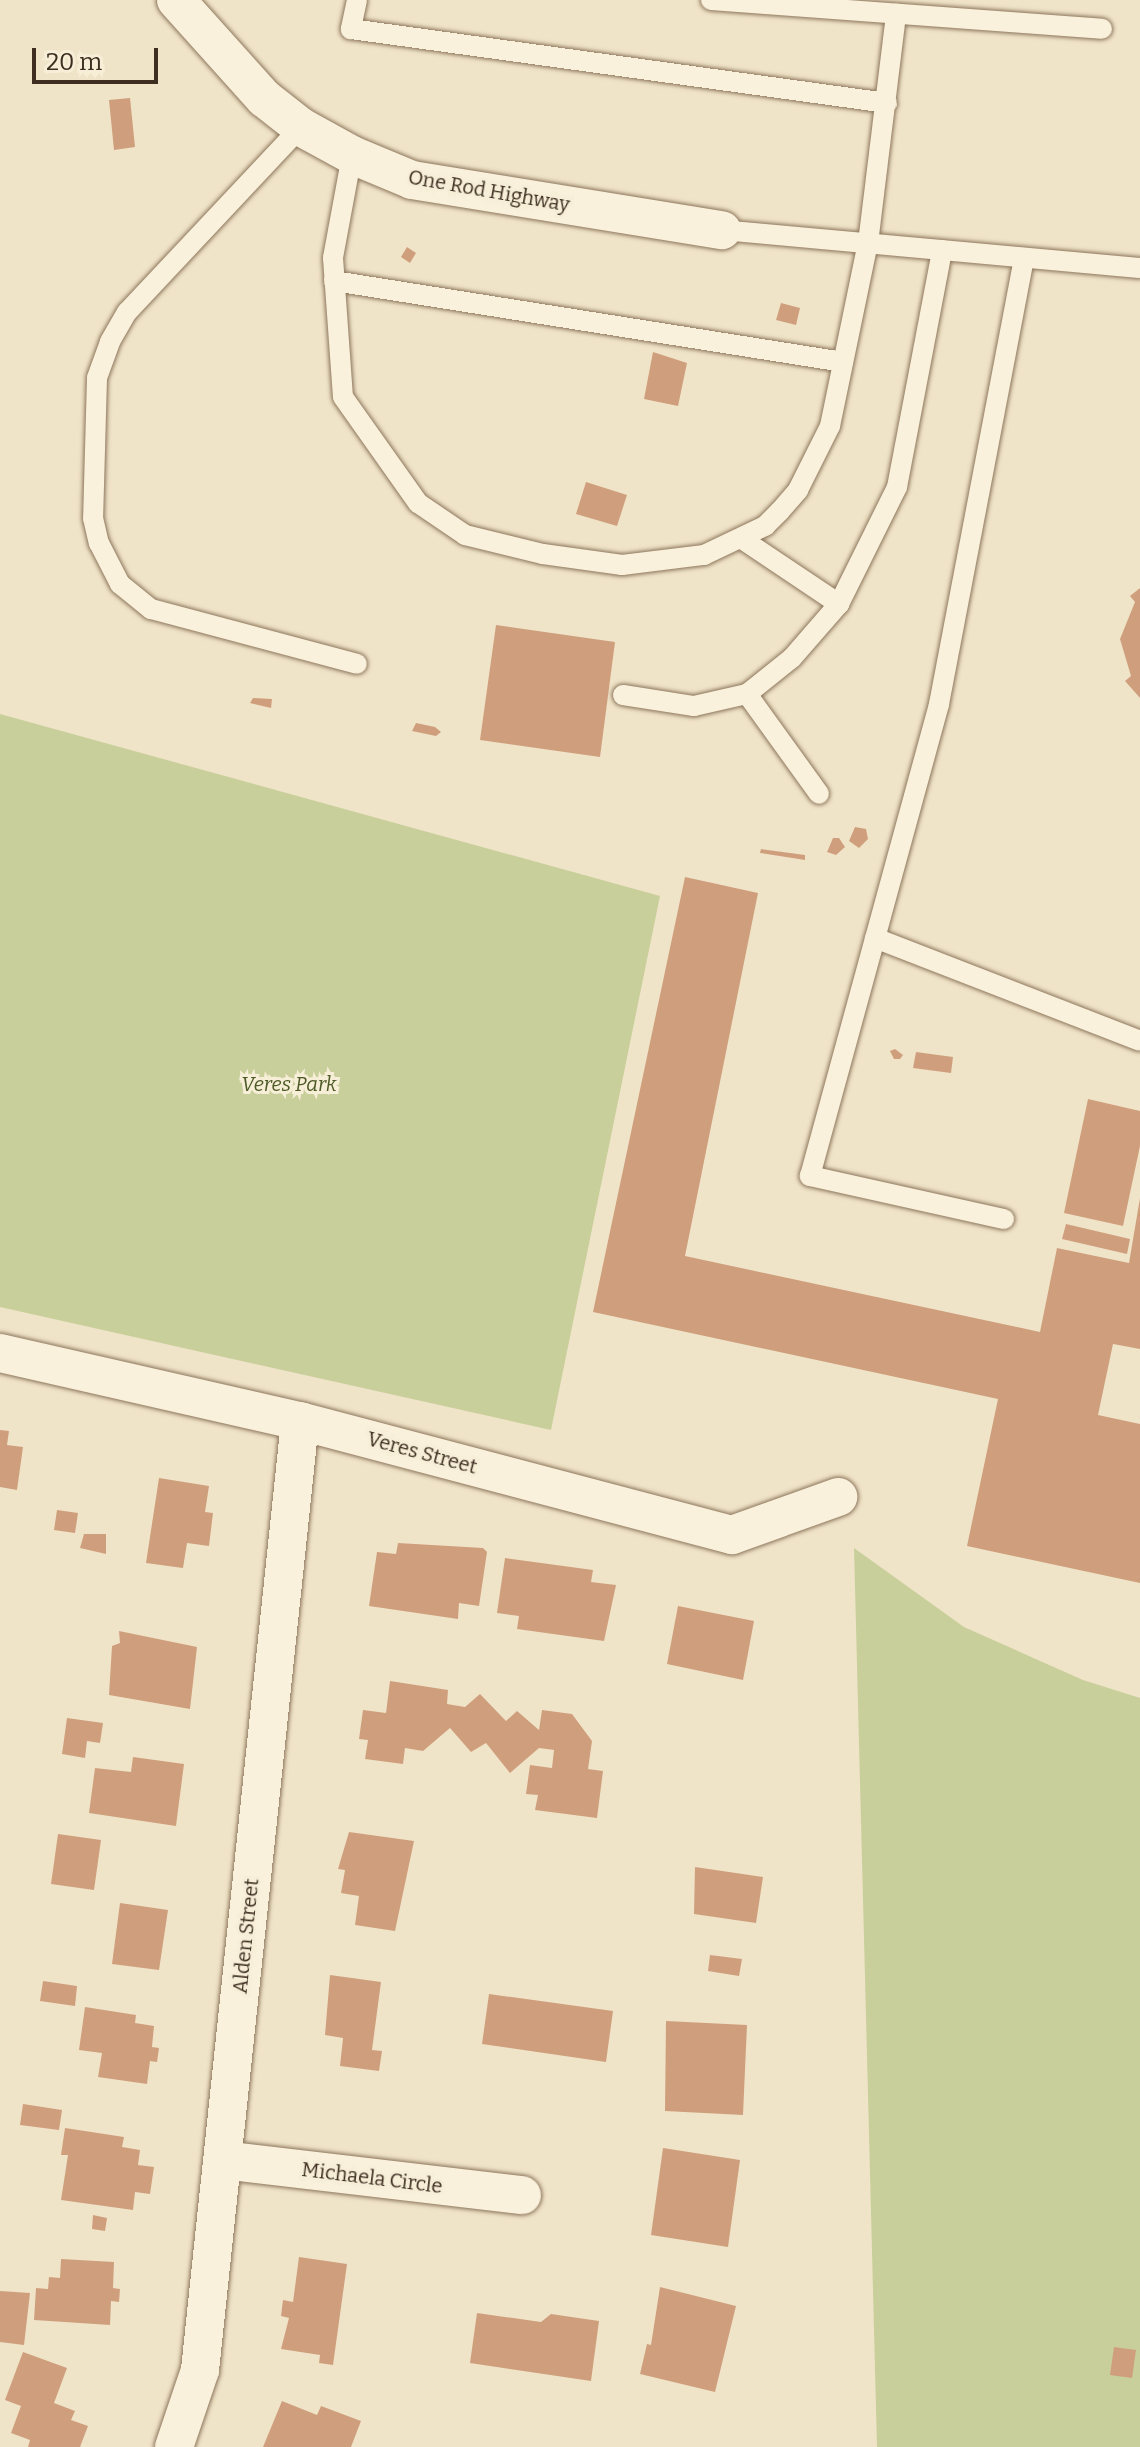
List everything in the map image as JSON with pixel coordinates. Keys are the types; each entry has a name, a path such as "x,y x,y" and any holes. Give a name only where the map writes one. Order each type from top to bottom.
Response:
{"street":[{"name":"One Rod Highway","path":"176,0 223,57 301,127 352,155 412,180 722,230"},
{"name":"Veres Street","path":"0,1353 300,1421 732,1535 838,1497"},
{"name":"Alden Street","path":"174,2447 200,2370 300,1421"},
{"name":"Michaela Circle","path":"223,2160 522,2195"}],"lane":[{"path":"357,0 351,29 887,103"},
{"path":"711,0 1102,29"},
{"path":"352,155 333,258 343,397 401,481 439,522 465,535 517,548 622,565 704,555 765,526 798,490 830,426 868,243 896,14"},
{"path":"301,127 127,312 110,342 97,378 93,518 99,543 120,584 151,609 357,664"},
{"path":"722,230 1140,268"},
{"path":"623,695 694,706 747,694 792,658 839,604 897,487 942,250"},
{"path":"1004,1219 810,1176 939,704 1024,258"},
{"path":"334,281 843,362"},
{"path":"742,539 839,604"},
{"path":"747,694 819,794"},
{"path":"875,938 1140,1041"}],"green space":[{"name":"Veres Park","path":"0,714 660,896 551,1430 0,1307"},
{"path":"854,1548 964,1627 1083,1680 1140,1698 1140,2447 877,2447"}],"building":[{"path":"130,98 135,147 114,150 109,100"},
{"path":"407,247 416,253 410,263 401,257"},
{"path":"781,303 800,308 796,325 776,320"},
{"path":"653,352 687,363 678,406 644,399"},
{"path":"586,482 627,495 617,526 576,514"},
{"path":"1140,588 1140,698 1125,681 1131,676 1120,639 1135,602 1130,596"},
{"path":"496,625 615,642 600,757 480,740"},
{"path":"253,698 272,699 271,708 250,703"},
{"path":"416,723 435,727 441,732 436,736 412,731"},
{"path":"855,827 866,829 868,839 859,848 849,841"},
{"path":"833,838 839,838 845,847 836,855 827,852"},
{"path":"761,849 805,855 805,860 760,853"},
{"path":"685,877 758,893 685,1256 1040,1332 1057,1248 1129,1263 1140,1198 1140,1349 1113,1344 1098,1415 1140,1424 1140,1583 967,1546 998,1399 593,1312"},
{"path":"895,1049 903,1055 900,1059 894,1059 890,1051"},
{"path":"916,1052 953,1057 951,1073 913,1068"},
{"path":"1088,1099 1140,1111 1140,1146 1123,1226 1064,1213"},
{"path":"1066,1224 1130,1239 1127,1254 1062,1239"},
{"path":"0,1430 9,1431 7,1445 23,1447 17,1490 0,1487"},
{"path":"159,1478 209,1486 205,1512 213,1513 209,1546 187,1543 183,1568 146,1563"},
{"path":"57,1510 78,1513 75,1533 54,1530"},
{"path":"84,1534 106,1534 106,1554 80,1548"},
{"path":"398,1543 483,1548 487,1552 479,1606 459,1603 458,1619 369,1606 377,1552 396,1554"},
{"path":"505,1558 593,1570 591,1582 616,1585 604,1641 517,1629 519,1616 497,1613"},
{"path":"678,1606 754,1621 743,1680 667,1664"},
{"path":"119,1631 197,1647 190,1709 109,1695 112,1646 120,1643"},
{"path":"390,1681 448,1690 447,1704 465,1707 480,1694 506,1721 517,1711 539,1730 542,1710 572,1714 592,1741 588,1769 603,1771 597,1818 535,1810 538,1795 526,1794 530,1765 552,1768 554,1750 539,1748 510,1773 486,1743 471,1752 450,1728 423,1751 405,1748 403,1764 365,1759 368,1740 359,1739 363,1710 386,1713"},
{"path":"67,1718 103,1723 100,1743 87,1741 85,1758 62,1754"},
{"path":"133,1757 184,1764 176,1826 89,1813 95,1768 131,1772"},
{"path":"349,1832 414,1841 395,1931 355,1925 359,1896 341,1893 345,1870 338,1869"},
{"path":"58,1834 101,1840 94,1890 51,1884"},
{"path":"695,1867 763,1877 756,1923 694,1914"},
{"path":"120,1903 168,1910 159,1970 112,1964"},
{"path":"710,1955 742,1959 739,1976 708,1971"},
{"path":"330,1975 381,1982 372,2050 382,2051 379,2071 340,2066 343,2038 325,2035"},
{"path":"43,1981 77,1986 75,2006 40,2001"},
{"path":"489,1994 613,2011 606,2062 482,2044"},
{"path":"85,2007 136,2015 135,2023 154,2026 152,2047 159,2048 157,2062 150,2061 147,2084 98,2077 102,2053 79,2050"},
{"path":"666,2021 747,2025 743,2115 665,2111"},
{"path":"23,2104 62,2110 59,2130 20,2125"},
{"path":"65,2128 124,2137 122,2147 140,2150 138,2165 154,2167 150,2194 135,2192 133,2210 61,2200 68,2155 61,2155"},
{"path":"663,2148 740,2160 728,2247 651,2235"},
{"path":"93,2215 107,2218 105,2231 92,2229"},
{"path":"299,2257 347,2264 333,2365 319,2363 320,2355 281,2349 289,2318 281,2316 283,2300 293,2302"},
{"path":"61,2259 114,2262 113,2288 120,2289 119,2302 111,2301 110,2325 34,2320 36,2288 48,2289 49,2277 60,2278"},
{"path":"660,2287 736,2306 715,2392 640,2374 647,2344 651,2345"},
{"path":"0,2291 30,2293 24,2345 0,2342"},
{"path":"477,2313 541,2322 551,2314 599,2321 591,2381 470,2363"},
{"path":"1114,2347 1136,2350 1132,2378 1110,2375"},
{"path":"23,2352 67,2368 54,2403 75,2411 71,2420 88,2426 80,2447 28,2447 30,2440 11,2433 21,2406 5,2400"},
{"path":"282,2401 317,2415 321,2406 361,2421 351,2447 263,2447"}]}
